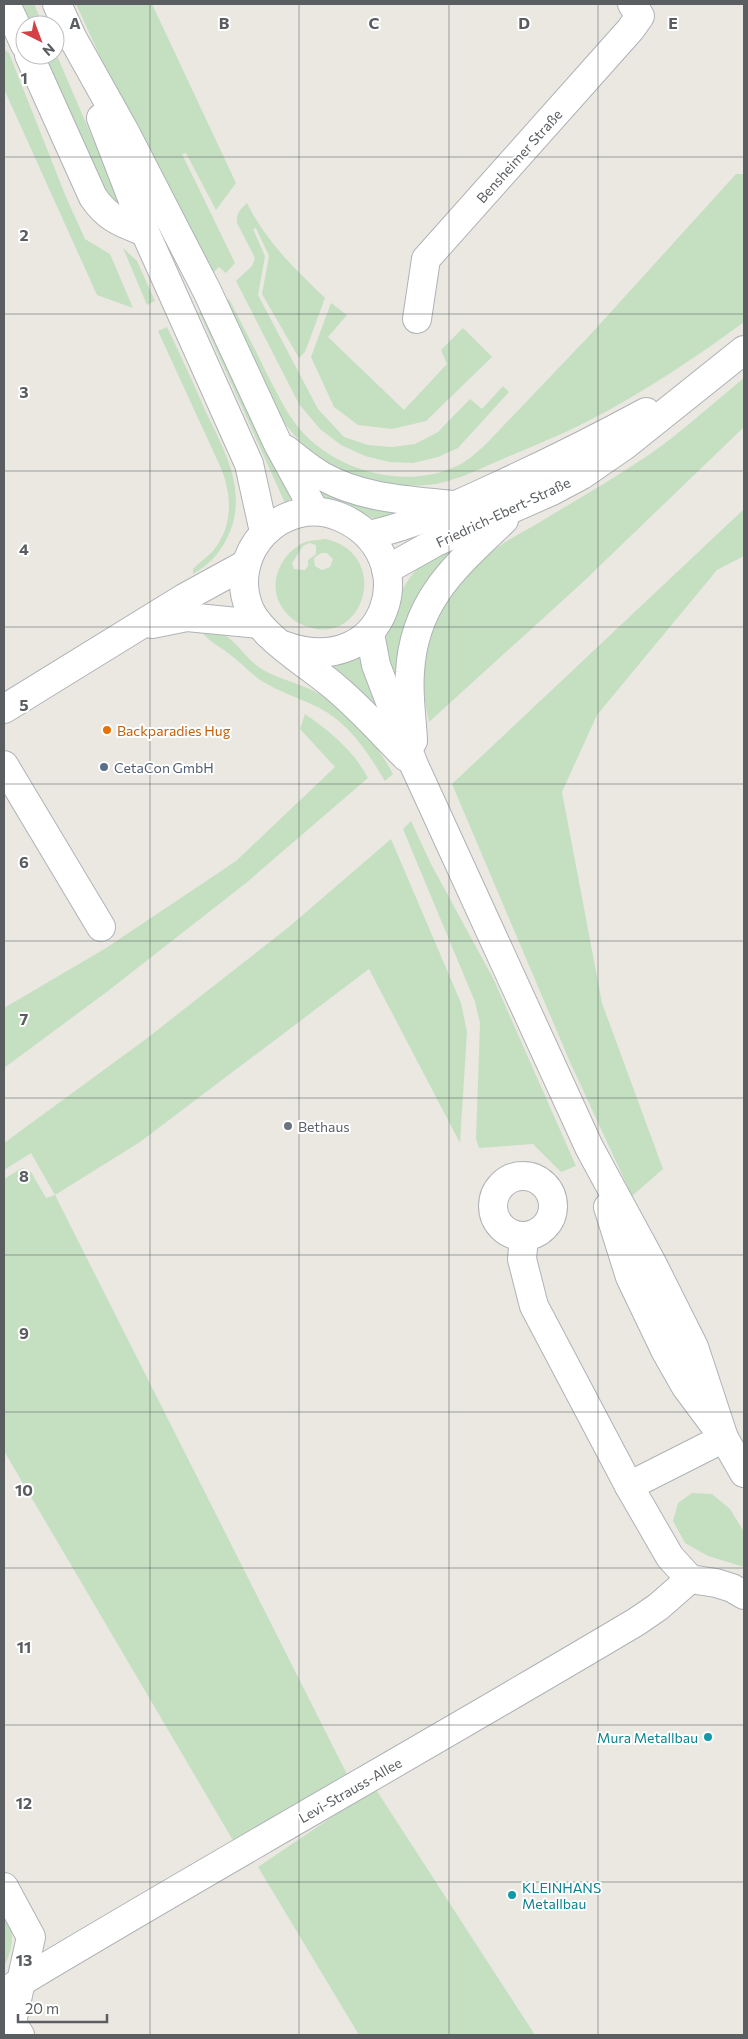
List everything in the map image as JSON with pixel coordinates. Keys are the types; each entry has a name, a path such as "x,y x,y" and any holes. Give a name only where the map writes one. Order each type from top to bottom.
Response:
{"street":[{"path":"6,4 15,24"},
{"path":"57,4 72,37 124,130 208,291 278,444 314,510"},
{"name":"Bensheimer Straße","path":"416,319 426,259 630,30 640,16 632,4"},
{"path":"72,37 108,138 145,232 248,464 264,532"},
{"path":"33,65 93,198 102,210 116,220 145,232"},
{"name":"Friedrich-Ebert-Straße","path":"386,570 436,542 552,491 589,470 624,446 744,350"},
{"name":"Friedrich-Ebert-Straße","path":"369,535 400,528 457,505 578,449 711,376"},
{"path":"278,444 321,476 350,489 376,497 457,505"},
{"path":"414,765 409,673 413,642 427,604 458,564 518,507"},
{"path":"283,645 299,651 333,652 353,646 370,634 380,617 386,599 388,584 381,555 369,535 356,525 340,517 314,510 294,514 280,520 264,532 254,546 246,564 245,594 250,610 258,624 270,637 283,645 338,689 414,765"},
{"path":"4,709 184,598 246,564"},
{"path":"141,626 187,617 258,624"},
{"path":"370,634 376,666 414,765 589,1147 653,1265 694,1346 724,1438 744,1473"},
{"path":"4,765 101,927"},
{"path":"524,1237 522,1259 534,1306 629,1486 670,1557 690,1579 716,1583 732,1588 744,1595"},
{"path":"629,1486 724,1438"},
{"name":"Levi-Strauss-Allee","path":"13,1986 636,1622 658,1607 690,1579"},
{"path":"4,1887 31,1937 13,1986 12,2022 20,2035"}],"green space":[{"path":"20,4 34,4 39,15 25,15"},
{"path":"76,4 152,4 236,183 216,210 186,153 182,154 235,263 226,273 219,267 211,275 110,78"},
{"path":"4,49 9,53 66,197 85,239 110,254 133,308 97,295 4,89"},
{"path":"49,65 61,65 120,202 116,207 112,206"},
{"path":"736,174 744,174 744,322 707,349 629,399 578,426 467,474 437,484 412,486 382,483 338,469 313,453 297,438 271,403 250,363 224,302 229,299 284,405 295,423 309,439 327,453 367,471 388,476 410,477 432,474 462,463 486,444 590,335"},
{"path":"247,203 272,243 325,298 305,352 299,358 262,294 269,256 256,228 253,229 265,256 258,295 318,409 344,437 368,445 392,447 415,444 438,432 470,399 482,409 503,386 509,392 458,448 438,457 413,463 389,462 365,456 341,445 320,429 299,404 236,281 252,266 255,258 237,223 239,212"},
{"path":"123,248 137,261 155,301 147,305"},
{"path":"331,303 347,315 328,337 404,410 447,364 441,350 463,328 492,357 426,421 392,429 358,425 334,407 311,357"},
{"path":"205,310 291,499 285,503 199,312"},
{"path":"167,327 220,440 232,472 235,487 234,520 228,536 214,558 193,574 193,569 213,551 225,531 228,520 229,498 220,466 158,331"},
{"path":"744,378 744,427 583,582 429,722 424,673 427,649 433,628 443,607 456,587 472,569 505,542 650,454"},
{"path":"321,491 345,502 376,510 411,513 379,520 333,504 320,494"},
{"path":"744,509 744,556 717,570 597,715 562,792 602,1003 663,1169 632,1196 570,1062 452,784"},
{"path":"326,539 346,548 358,561 364,577 363,594 357,610 346,622 331,629 312,628 296,622 284,610 276,592 278,572 287,555 303,543","holes":["309,543 316,545 316,554 308,560 308,566 305,570 294,569 292,563 303,546","321,553 327,553 333,559 330,567 322,570 315,566 314,558"]},
{"path":"451,549 451,552 439,565 419,594 411,610 400,643 396,678 385,660 384,650 387,632 401,594 411,576 418,569"},
{"path":"208,629 229,638 252,662 263,669 312,690 336,705 369,738 393,774 385,781 363,747 335,718 327,712 275,689 262,681 207,638 202,632"},
{"path":"360,656 384,714 323,664"},
{"path":"305,714 341,742 368,778 246,883 108,991 4,1068 4,1008 106,948 236,861 335,767 300,729"},
{"path":"411,821 431,864 494,980 576,1166 561,1172 533,1144 479,1148 476,1139 480,1023 475,1002 403,829"},
{"path":"391,839 461,1003 467,1032 460,1143 369,969 140,1142 55,1195 31,1153 4,1170 4,1143 146,1039 290,926"},
{"path":"22,1168 31,1172 46,1198 55,1195 354,1788 241,1854 4,1451 4,1179"},
{"path":"692,1493 712,1494 730,1509 744,1532 744,1567 708,1556 685,1543 673,1521 678,1503"},
{"path":"375,1788 535,2035 359,2035 258,1867"},
{"path":"4,1904 10,1919 12,1935 8,1959 4,1966"}],"place":[{"name":"Backparadies Hug","path":"107,730"},
{"name":"CetaCon GmbH","path":"104,767"},
{"name":"Bethaus","path":"288,1126"},
{"name":"Mura Metallbau","path":"708,1737"},
{"name":"KLEINHANS Metallbau","path":"512,1895"}]}
